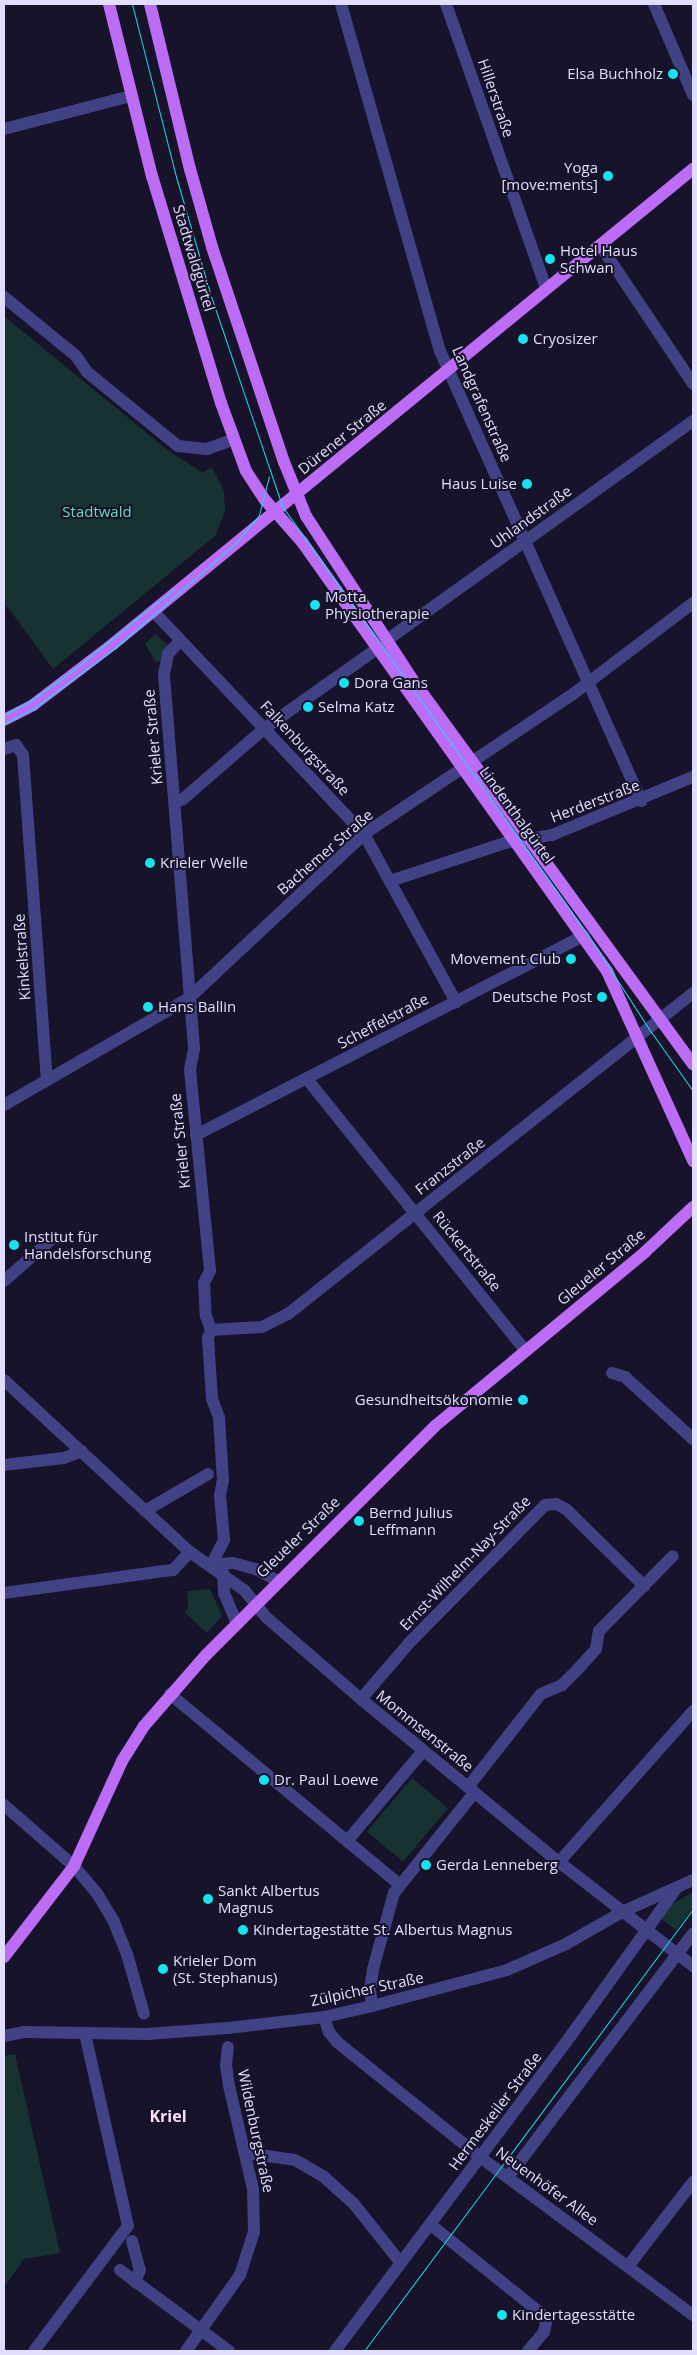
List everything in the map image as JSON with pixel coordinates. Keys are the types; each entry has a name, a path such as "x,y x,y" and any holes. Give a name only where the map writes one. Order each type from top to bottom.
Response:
{"main road":[{"name":"Stadtwaldgürtel","path":"109,4 152,176 234,439 246,471 276,511"},
{"name":"Stadtwaldgürtel","path":"150,4 190,169 210,238 296,494"},
{"name":"Dürener Straße","path":"4,720 32,705 154,612 233,543 276,511 693,169"},
{"name":"Lindenthalgürtel","path":"296,494 310,523 382,644"},
{"name":"Lindenthalgürtel","path":"276,511 382,644 522,840 693,1064"},
{"name":"Lindenthalgürtel","path":"522,840 617,988 693,1161"},
{"name":"Gleueler Straße","path":"4,1957 74,1866 122,1761 144,1726 170,1694 255,1604 435,1426 638,1258 693,1207"}],"street":[{"name":"Landgrafenstraße","path":"341,4 448,369 641,801"},
{"name":"Hillerstraße","path":"446,4 546,288"},
{"path":"654,4 693,95"},
{"path":"4,129 131,96"},
{"path":"600,245 693,384"},
{"path":"4,297 76,356 86,372 178,446 208,449 234,439"},
{"name":"Uhlandstraße","path":"175,802 184,799 265,728 693,421"},
{"name":"Bachemer Straße","path":"4,1105 189,998 364,834 588,681 693,603"},
{"name":"Falkenburgstraße","path":"154,612 364,834 456,1002"},
{"name":"Krieler Straße","path":"180,641 168,654 164,675 194,1049 190,1070 210,1271 204,1283 206,1316 211,1330 208,1338 212,1398 220,1433 224,1540 211,1566"},
{"name":"Kinkelstraße","path":"10,747 23,755 47,1080"},
{"name":"Herderstraße","path":"390,881 522,840 552,835 641,801 693,777"},
{"name":"Scheffelstraße","path":"196,1136 584,936"},
{"name":"Franzstraße","path":"211,1330 274,1324 416,1214 693,993"},
{"name":"Rückertstraße","path":"307,1079 525,1350"},
{"path":"4,1281 53,1238"},
{"path":"612,1373 625,1377 693,1439"},
{"name":"Mommsenstraße","path":"4,1380 190,1552 223,1573 361,1699 559,1862 693,1966"},
{"path":"4,1465 64,1458 82,1451"},
{"path":"145,1510 208,1474"},
{"name":"Ernst-Wilhelm-Nay-Straße","path":"361,1699 410,1642 545,1505 556,1504 566,1509 644,1586"},
{"path":"4,1593 173,1570 190,1552"},
{"path":"372,2006 373,1969 388,1912 399,1884 472,1790 541,1694 562,1685 578,1669 596,1649 599,1631 673,1556"},
{"path":"211,1566 232,1563 256,1569 278,1581"},
{"path":"223,1573 224,1593 237,1624"},
{"path":"170,1694 399,1884"},
{"path":"559,1862 693,1711"},
{"path":"348,1840 423,1751"},
{"path":"4,1805 74,1866 98,1895 114,1922 144,2014"},
{"name":"Zülpicher Straße","path":"4,2028 24,2032 157,2033 324,2017 507,1970 566,1944 622,1912 693,1880"},
{"name":"Hermeskeiler Straße","path":"335,2351 431,2225 677,1886"},
{"path":"508,2177 693,1933"},
{"name":"Neuenhöfer Allee","path":"324,2017 329,2032 336,2042 480,2158 693,2315"},
{"name":"Zülpicher Straße","path":"4,2036 24,2032"},
{"path":"34,2351 128,2226 85,2033"},
{"name":"Wildenburgstraße","path":"186,2351 230,2292 250,2252 255,2214 246,2153 236,2123 229,2086 226,2065 228,2047"},
{"path":"246,2153 295,2160 324,2177 354,2204 401,2263"},
{"path":"629,2266 693,2182"},
{"path":"431,2225 543,2315 544,2332 528,2351"},
{"path":"132,2241 140,2270 135,2282"},
{"path":"120,2270 229,2351"}],"green space":[{"name":"Stadtwald","path":"4,316 170,452 203,473 212,467 224,491 225,512 215,536 53,669 4,602"},
{"path":"155,634 168,645 160,661 156,662 145,644"},
{"path":"210,1589 222,1616 207,1633 184,1612 188,1609 187,1591"},
{"path":"412,1778 448,1808 403,1862 367,1832"},
{"path":"693,1892 693,1908 676,1930 660,1918 667,1907"},
{"path":"15,2054 60,2253 24,2259 4,2287 4,2056"}],"tram line":[{"path":"132,4 177,180 211,296 282,506 588,935 649,1029 693,1091"},
{"path":"4,724 34,708 115,648 234,545 259,515 269,476"},
{"path":"4,715 32,700 72,671 174,589"},
{"path":"364,2351 693,1909"}],"place":[{"name":"Elsa Buchholz","path":"673,74"},
{"name":"Yoga [move:ments]","path":"608,176"},
{"name":"Hotel Haus Schwan","path":"550,259"},
{"name":"Cryosizer","path":"523,339"},
{"name":"Haus Luise","path":"527,484"},
{"name":"Motta Physiotherapie","path":"315,605"},
{"name":"Dora Gans","path":"344,683"},
{"name":"Selma Katz","path":"308,707"},
{"name":"Krieler Welle","path":"150,863"},
{"name":"Movement Club","path":"571,959"},
{"name":"Deutsche Post","path":"602,997"},
{"name":"Hans Ballin","path":"148,1007"},
{"name":"Institut für Handelsforschung","path":"14,1245"},
{"name":"Gesundheitsökonomie","path":"523,1400"},
{"name":"Bernd Julius Leffmann","path":"359,1521"},
{"name":"Dr. Paul Loewe","path":"264,1780"},
{"name":"Gerda Lenneberg","path":"426,1865"},
{"name":"Sankt Albertus Magnus","path":"208,1899"},
{"name":"Kindertagestätte St. Albertus Magnus","path":"243,1930"},
{"name":"Krieler Dom (St. Stephanus)","path":"163,1969"},
{"name":"Kindertagesstätte","path":"502,2315"}],"district":[{"name":"Kriel","path":"168,2116"}]}
